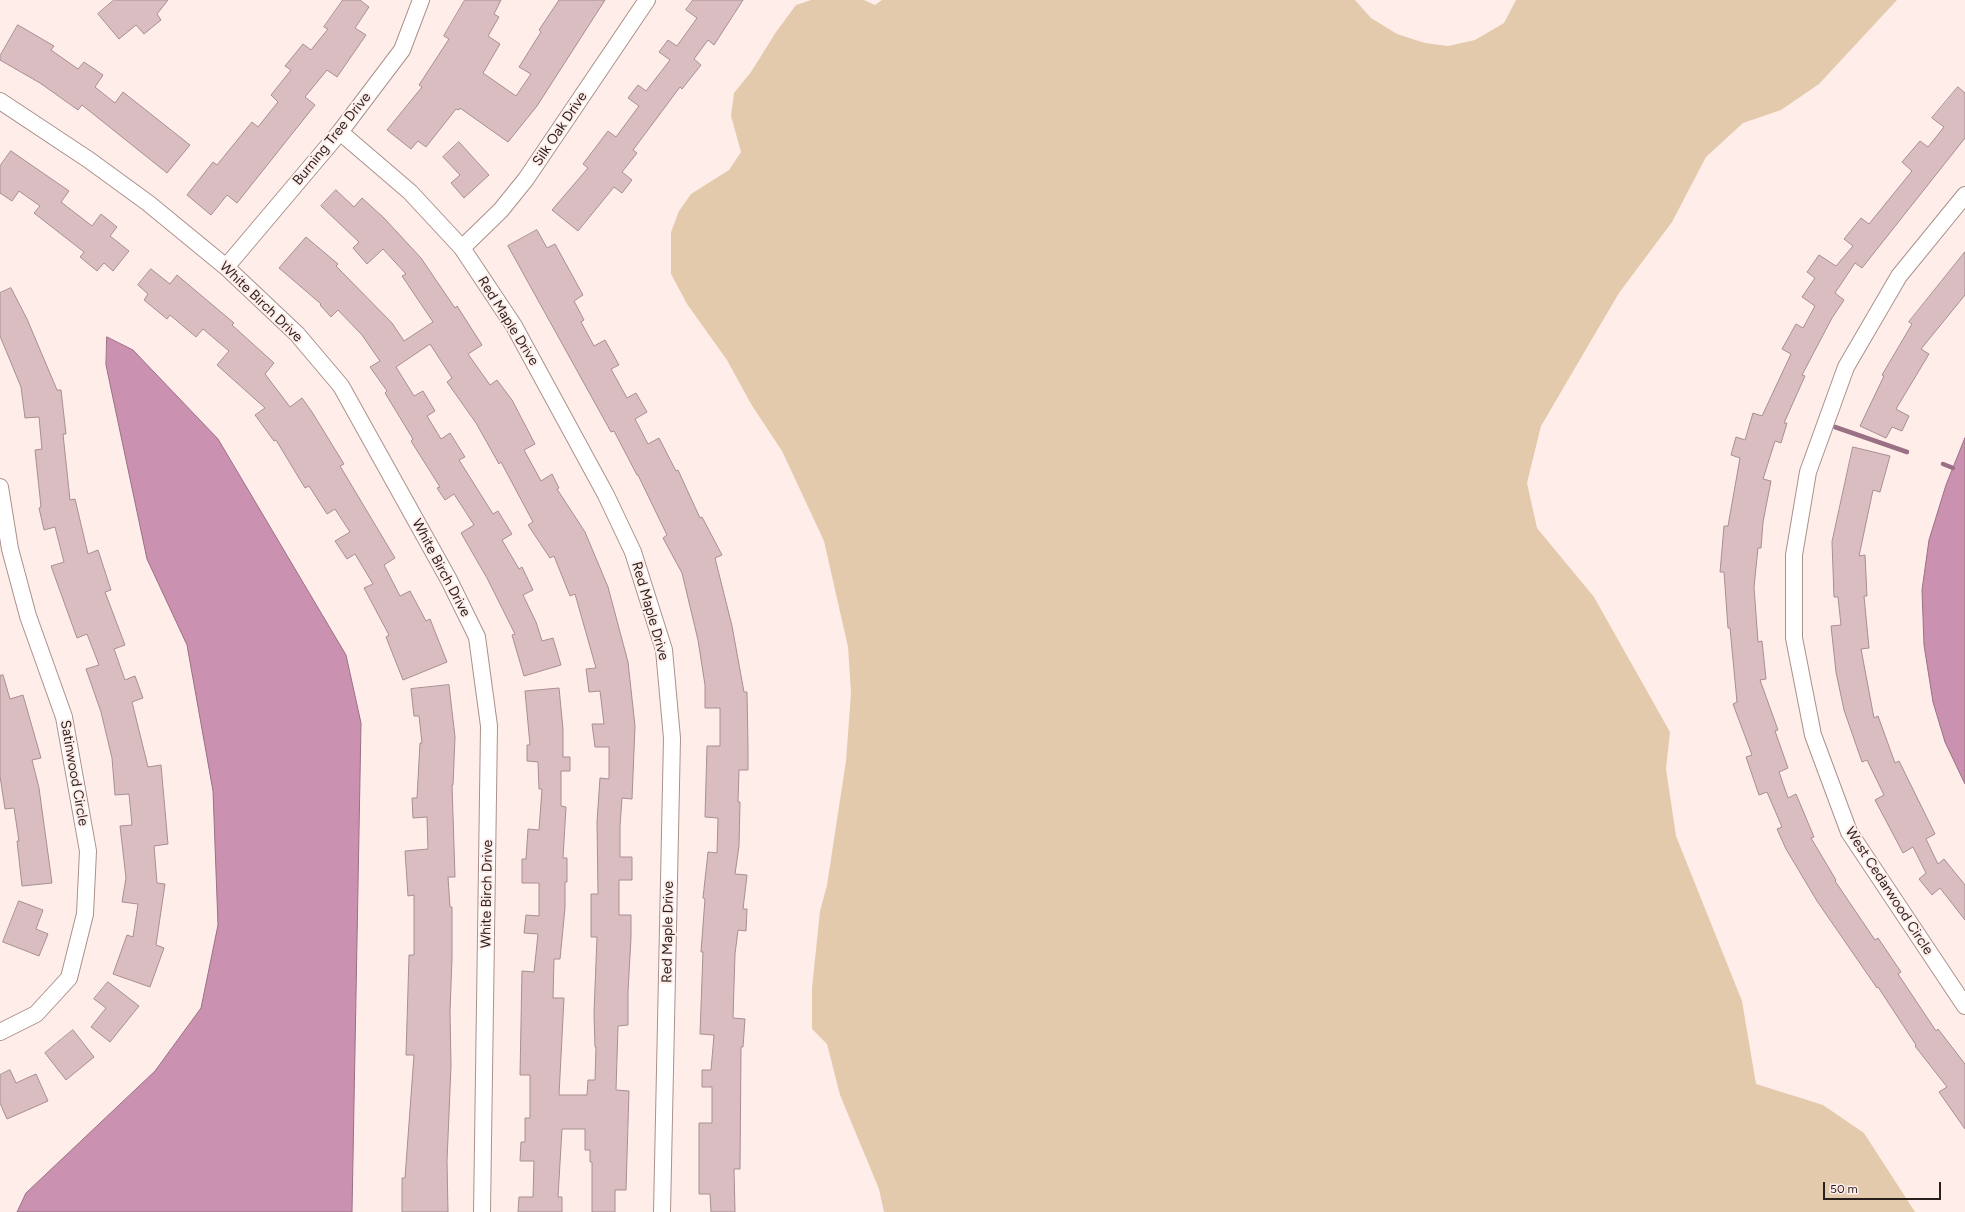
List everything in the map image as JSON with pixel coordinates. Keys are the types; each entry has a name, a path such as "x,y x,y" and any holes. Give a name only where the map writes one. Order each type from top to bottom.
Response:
{"street":[{"name":"Burning Tree Drive","path":"226,267 340,132 402,50 421,0"},
{"name":"Silk Oak Drive","path":"462,248 501,210 526,179 647,0"},
{"name":"White Birch Drive","path":"0,101 95,165 148,203 226,267 297,334 341,386 450,580 477,637 489,726 482,1212"},
{"name":"Red Maple Drive","path":"340,132 410,192 462,248 514,326 606,495 633,552 664,650 672,738 662,1212"},
{"name":"West Cedarwood Circle","path":"1965,195 1899,276 1846,366 1808,472 1794,555 1794,638 1813,735 1846,824 1853,838 1965,1006"},
{"name":"Satinwood Circle","path":"0,487 10,549 26,608 64,717 88,852 85,914 70,978 36,1014 0,1032"}],"shaded area":[{"path":"811,0 864,0 875,5 882,0 1355,0 1371,18 1397,34 1425,43 1448,46 1475,40 1504,23 1516,0 1897,0 1819,84 1781,110 1743,123 1706,157 1672,222 1619,293 1541,426 1527,483 1537,528 1594,597 1670,732 1666,769 1676,836 1742,1001 1756,1084 1823,1105 1864,1133 1915,1212 884,1212 879,1189 840,1095 827,1044 812,1029 812,988 820,911 827,885 846,761 851,693 848,647 824,541 782,451 751,404 727,360 687,304 671,274 671,232 679,211 691,194 729,170 741,152 731,116 734,93 751,72 776,32 796,5"},
{"path":"107,337 133,350 218,439 346,655 361,723 352,1212 17,1212 26,1193 155,1071 201,1008 218,925 213,791 187,645 147,559 106,365"},
{"path":"1965,438 1965,784 1945,742 1933,702 1924,645 1922,590 1929,540 1946,485"}],"building":[{"path":"114,0 168,0 157,14 161,20 144,34 136,25 119,39 98,14"},
{"path":"343,0 360,0 369,7 355,28 366,35 337,77 327,70 305,97 315,105 237,203 227,195 211,215 187,195 213,162 217,165 252,122 258,127 278,102 271,95 291,70 285,66 303,44 311,50 328,29 324,27"},
{"path":"465,0 501,0 494,14 499,17 488,36 500,44 483,73 516,96 531,74 519,67 541,32 539,30 559,0 605,0 537,106 508,142 460,108 459,110 456,109 426,147 418,141 411,149 387,130 422,87 419,85 449,39 444,36"},
{"path":"693,0 743,0 714,45 708,40 694,59 701,65 682,89 680,87 633,150 637,153 622,172 632,180 622,193 614,187 578,231 552,210 588,168 583,164 608,131 616,137 639,106 628,98 638,85 646,91 670,60 659,52 668,40 677,46 697,18 686,10"},
{"path":"18,25 54,46 51,50 78,69 84,62 103,75 95,87 115,103 123,92 190,145 167,173 82,105 78,110 40,83 0,60 0,56"},
{"path":"1958,87 1965,93 1965,138 1862,268 1855,263 1835,293 1844,300 1832,318 1802,375 1805,376 1784,423 1787,423 1781,443 1775,441 1763,479 1771,481 1763,522 1761,548 1758,548 1754,587 1758,642 1762,641 1766,679 1760,680 1778,730 1775,731 1788,768 1779,772 1788,798 1796,794 1814,837 1811,838 1836,880 1835,881 1875,940 1878,938 1901,972 1898,974 1936,1031 1938,1029 1965,1064 1965,1129 1939,1092 1947,1087 1915,1046 1916,1045 1878,987 1877,988 1817,901 1786,849 1777,829 1782,827 1767,792 1759,795 1746,757 1752,755 1733,704 1737,702 1730,628 1728,628 1724,572 1720,572 1724,526 1728,526 1740,458 1731,455 1736,437 1745,440 1753,413 1762,416 1791,354 1782,349 1796,324 1803,328 1815,306 1802,297 1815,278 1807,272 1819,255 1836,266 1853,246 1844,239 1861,218 1869,224 1912,171 1902,162 1920,141 1928,147 1944,127 1932,118"},
{"path":"459,142 489,175 464,198 451,183 460,175 443,157"},
{"path":"11,151 69,191 61,202 92,226 101,214 117,227 110,236 129,251 113,271 104,263 97,271 80,257 84,252 34,213 40,206 19,191 12,201 0,193 0,166"},
{"path":"336,190 354,207 362,198 384,218 421,258 455,308 457,306 482,345 468,354 490,385 497,380 512,400 535,444 524,450 541,481 552,474 559,488 557,489 585,532 608,587 628,662 635,726 632,799 622,798 620,826 620,857 632,857 632,880 619,880 619,915 631,915 631,937 628,1025 618,1026 616,1090 629,1091 626,1190 615,1190 615,1212 592,1212 592,1162 590,1162 590,1150 585,1150 585,1129 562,1129 558,1197 562,1197 562,1212 518,1212 519,1197 533,1197 534,1161 520,1161 521,1142 525,1142 525,1118 530,1118 530,1075 520,1075 522,971 534,972 538,934 524,933 526,915 539,916 539,883 522,883 522,859 526,859 528,829 539,830 542,789 539,789 538,762 527,761 527,745 530,745 525,691 559,688 563,729 563,757 570,757 570,771 561,771 561,806 566,807 563,858 567,858 567,882 565,882 565,908 560,959 554,959 553,998 564,998 559,1095 587,1095 588,1080 595,1080 596,1047 594,1013 597,937 591,937 591,894 598,894 597,822 600,778 609,779 609,747 595,747 592,724 604,724 600,691 589,692 586,669 596,668 575,594 570,596 554,556 550,558 528,525 533,522 501,462 499,464 476,423 447,382 452,378 430,344 396,367 414,396 423,391 435,411 427,416 441,439 450,433 465,457 459,460 493,514 498,511 512,534 502,540 519,569 522,567 533,590 523,595 536,622 542,641 553,638 561,665 524,676 512,635 515,634 487,578 461,533 474,525 454,494 445,500 437,488 440,487 411,441 413,439 385,393 387,391 370,367 380,361 362,335 338,310 331,317 320,305 321,304 279,268 306,237 338,264 336,266 392,323 404,341 433,322 402,276 406,274 383,249 367,264 353,248 359,242 321,206"},
{"path":"537,230 547,248 555,244 583,295 574,301 584,320 581,322 594,346 605,340 619,365 611,369 627,398 636,393 647,412 635,419 648,444 659,438 676,471 678,470 700,518 702,517 722,555 715,558 732,626 744,692 747,692 748,770 739,770 739,846 735,874 747,875 743,909 747,909 746,931 738,930 735,954 733,1018 745,1019 743,1047 741,1047 740,1169 734,1169 735,1212 711,1212 710,1194 699,1194 699,1123 712,1123 712,1087 702,1087 702,1070 711,1070 714,1035 700,1034 703,952 701,952 705,899 703,898 708,852 717,853 718,818 705,817 707,746 720,746 720,708 705,708 705,685 698,640 682,573 663,538 667,535 638,475 614,431 611,432 508,246"},
{"path":"1965,252 1965,295 1921,349 1929,354 1896,409 1909,416 1902,431 1892,427 1886,438 1860,426 1884,376 1882,375 1912,324 1909,322"},
{"path":"151,269 170,284 177,275 234,323 232,325 274,363 265,374 290,407 302,398 344,464 340,466 395,558 384,565 400,596 410,591 426,621 430,619 447,662 403,680 386,637 389,635 364,588 373,584 355,554 347,559 335,541 350,532 335,509 327,514 309,486 305,488 276,440 274,441 255,415 265,408 217,365 229,351 203,329 196,337 170,315 167,319 144,300 148,294 138,285"},
{"path":"11,288 27,319 57,390 61,390 66,434 63,434 70,500 75,499 88,554 98,550 111,590 105,592 125,645 114,649 125,680 135,676 143,698 132,702 148,767 161,765 168,844 154,846 157,883 165,884 156,945 164,948 150,987 113,974 127,935 133,937 138,904 122,902 126,878 120,826 132,825 129,794 115,795 112,758 101,712 86,669 99,665 87,634 77,638 51,566 64,562 55,527 44,530 39,508 41,507 35,450 42,449 39,417 25,418 21,387 0,336 0,293"},
{"path":"1853,447 1890,456 1880,492 1873,490 1859,556 1865,555 1867,596 1864,596 1869,648 1861,649 1874,718 1878,716 1895,763 1899,761 1935,834 1926,839 1938,864 1944,859 1965,885 1965,920 1940,888 1932,895 1919,879 1926,873 1913,847 1903,853 1875,800 1884,795 1867,760 1862,762 1844,710 1836,672 1831,626 1841,625 1838,597 1834,597 1832,542"},
{"path":"3,675 10,699 23,695 41,758 32,760 39,788 52,883 22,886 17,841 19,841 14,808 5,809 0,776 0,676"},
{"path":"449,685 455,737 452,785 455,877 448,877 450,907 452,907 452,958 450,1012 451,1066 447,1161 448,1212 402,1212 402,1178 405,1178 414,1055 406,1055 409,955 414,955 414,895 408,896 405,851 428,849 427,817 413,818 412,798 417,798 420,743 422,743 419,716 414,716 411,689"},
{"path":"19,901 43,910 36,929 48,934 39,956 3,942"},
{"path":"108,982 139,1006 110,1042 91,1027 106,1008 94,999"},
{"path":"73,1030 94,1057 66,1080 45,1053"},
{"path":"10,1070 16,1083 36,1074 48,1101 7,1119 0,1103 0,1075"}],"waterway":[{"path":"1835,427 1907,452"},
{"path":"1943,464 1953,468"}]}
